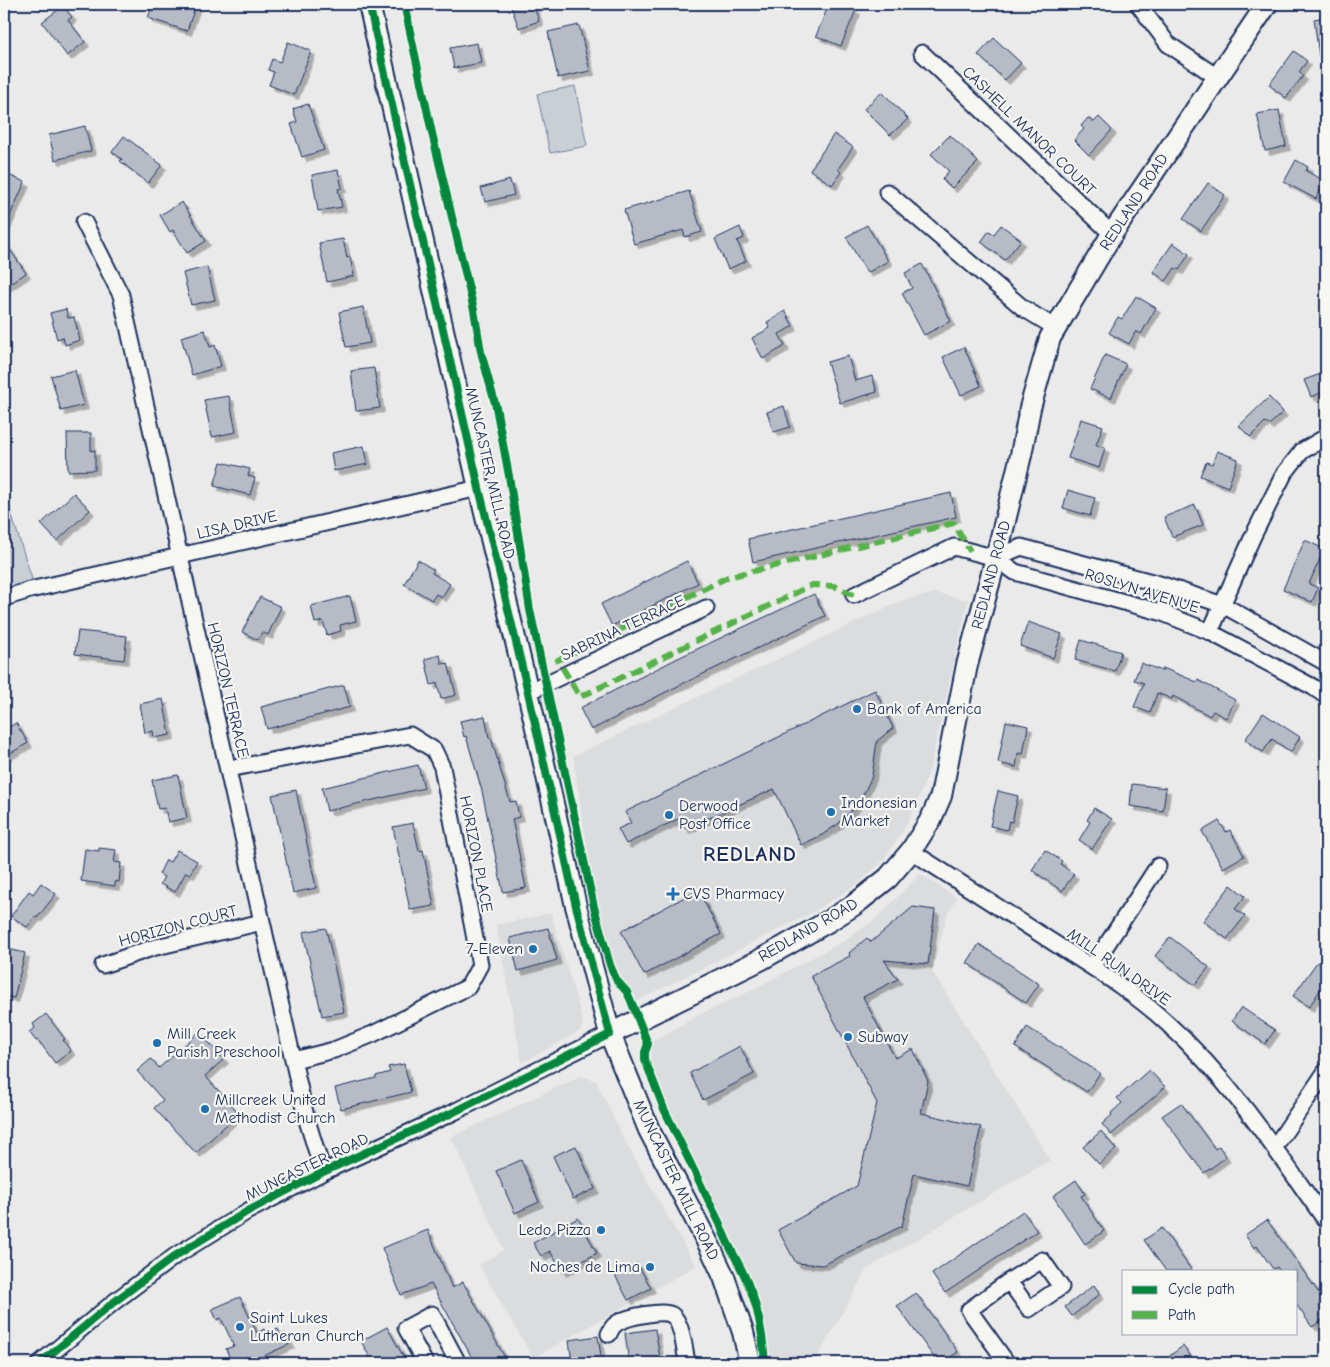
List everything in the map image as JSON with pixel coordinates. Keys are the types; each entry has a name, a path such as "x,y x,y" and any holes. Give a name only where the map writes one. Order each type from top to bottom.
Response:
{"main road":[{"name":"MUNCASTER MILL ROAD","path":"370,4 576,906 610,1034 649,1130 724,1277 744,1332 750,1363"},
{"name":"REDLAND ROAD","path":"610,1034 760,960 829,921 854,905 888,878 911,851 931,819 941,796 967,665 996,558 1021,455 1030,408 1050,338 1112,234 1267,4"}],"street":[{"path":"1138,4 1168,44 1217,77"},
{"name":"CASHELL MANOR COURT","path":"922,53 1112,234"},
{"path":"887,192 1023,308 1056,328"},
{"name":"HORIZON TERRACE","path":"84,222 121,295 306,1117 323,1172"},
{"path":"1210,632 1253,536 1284,474 1302,452 1326,437"},
{"name":"LISA DRIVE","path":"4,598 30,590 479,488"},
{"name":"ROSLYN AVENUE","path":"854,595 954,547 996,558 1015,572 1160,612 1210,632 1313,687 1326,696"},
{"name":"ROSLYN AVENUE","path":"996,558 1021,547 1163,585 1223,605 1326,663"},
{"name":"SABRINA TERRACE","path":"528,692 706,608"},
{"name":"HORIZON PLACE","path":"228,769 410,736 434,750 442,768 480,965 468,987 373,1034 334,1050 294,1060"},
{"name":"MILL RUN DRIVE","path":"911,851 1092,967 1143,1002 1190,1044 1242,1102 1326,1221"},
{"path":"1092,967 1158,866"},
{"name":"HORIZON COURT","path":"102,965 152,948 262,922"},
{"name":"MUNCASTER ROAD","path":"40,1363 114,1302 175,1256 248,1212 323,1172 454,1112 610,1034"},
{"path":"1274,1148 1326,1070"},
{"path":"1007,1363 969,1310 1009,1280"},
{"path":"609,1334 612,1327 618,1322 655,1313 665,1312 671,1314 676,1319 681,1333 687,1363"},
{"path":"425,1363 406,1328 432,1314 458,1363"}],"shaded area":[{"path":"575,86 587,146 550,153 537,94"},
{"path":"4,491 33,582 9,588 4,572"},
{"path":"935,593 968,600 929,772 908,823 883,861 857,884 811,913 637,1001 617,990 596,902 573,756 903,600"},
{"path":"920,874 957,898 947,915 932,971 1050,1160 867,1269 814,1363 768,1363 762,1320 738,1262 665,1117 641,1059 642,1047 699,1015 746,993 844,941 876,919"},
{"path":"551,913 583,1022 580,1031 522,1063 496,925"},
{"path":"581,1076 596,1081 623,1138 696,1266 533,1358 479,1265 504,1250 451,1137"}],"building":[{"path":"153,4 196,4 187,31 148,18"},
{"path":"510,4 533,4 539,21 519,28"},
{"path":"829,4 840,4 856,10 841,46 816,36"},
{"path":"63,6 72,17 68,20 85,42 67,56 42,22"},
{"path":"1326,17 1326,55 1319,56 1314,19"},
{"path":"579,25 590,71 558,78 548,32"},
{"path":"994,38 1021,63 1005,80 978,55"},
{"path":"288,42 311,51 294,95 269,85 274,72 268,70 272,59 280,62"},
{"path":"477,43 481,63 454,68 450,48"},
{"path":"1294,51 1307,61 1299,72 1303,76 1286,98 1269,85"},
{"path":"882,92 908,119 890,135 864,109"},
{"path":"308,104 324,150 302,157 291,124 297,122 293,109"},
{"path":"1279,110 1286,146 1265,151 1257,114"},
{"path":"1099,117 1112,130 1089,155 1074,140 1084,129 1081,126 1088,118 1094,122"},
{"path":"85,126 91,151 55,160 49,135"},
{"path":"834,134 853,147 838,169 841,172 832,185 810,170"},
{"path":"950,135 978,162 952,188 942,179 949,171 931,154"},
{"path":"124,136 162,165 148,183 120,161 122,159 112,152"},
{"path":"1296,160 1308,167 1306,171 1325,181 1316,199 1284,182"},
{"path":"338,170 342,188 338,189 342,207 318,211 312,175"},
{"path":"4,173 25,182 4,229"},
{"path":"510,180 514,195 485,202 481,188"},
{"path":"1208,183 1225,195 1201,231 1183,219"},
{"path":"689,191 702,232 685,237 683,230 634,244 624,210"},
{"path":"182,202 206,241 187,253 173,230 170,232 160,215"},
{"path":"867,225 888,261 867,273 846,237"},
{"path":"1001,225 1021,240 1005,260 981,242 989,231 994,234"},
{"path":"740,227 744,238 737,241 746,261 728,269 715,239"},
{"path":"343,239 347,258 350,257 354,276 327,282 319,243"},
{"path":"4,241 26,273 4,288"},
{"path":"1173,243 1189,254 1179,270 1175,268 1166,281 1153,272"},
{"path":"922,264 951,321 924,335 902,293 912,288 905,273"},
{"path":"207,267 215,300 191,305 183,273"},
{"path":"1136,296 1156,308 1141,334 1136,331 1129,344 1109,333 1118,317 1122,319"},
{"path":"363,307 370,343 346,347 339,312"},
{"path":"66,309 68,318 74,317 80,340 65,345 63,337 57,339 50,313"},
{"path":"785,311 793,326 779,334 785,346 763,359 752,338 770,328 767,322"},
{"path":"205,330 210,347 215,345 221,366 192,375 181,337"},
{"path":"964,347 981,386 961,395 943,357"},
{"path":"1105,355 1126,364 1111,398 1090,389"},
{"path":"848,356 855,381 872,376 877,392 840,403 827,362"},
{"path":"374,368 380,408 356,411 351,371"},
{"path":"75,370 84,405 61,411 51,376"},
{"path":"1326,372 1326,391 1311,397 1304,380"},
{"path":"229,396 236,432 212,437 204,400"},
{"path":"1269,397 1283,412 1269,425 1265,422 1250,437 1239,426"},
{"path":"784,406 790,427 774,432 767,412"},
{"path":"1081,419 1103,426 1096,445 1105,448 1099,468 1068,458"},
{"path":"67,433 91,433 91,451 95,450 95,470 68,471"},
{"path":"364,446 368,464 334,471 331,453"},
{"path":"1217,451 1238,459 1228,487 1200,476 1206,462 1212,464"},
{"path":"221,462 250,469 248,476 255,478 250,495 214,486"},
{"path":"1068,490 1095,498 1090,516 1063,508"},
{"path":"74,493 90,510 57,541 41,524"},
{"path":"951,493 956,517 753,562 748,539"},
{"path":"1195,505 1203,525 1172,537 1164,517"},
{"path":"1305,540 1324,549 1309,584 1318,588 1312,602 1283,589"},
{"path":"418,560 434,570 432,573 450,584 442,597 436,594 432,600 404,584"},
{"path":"687,561 698,583 612,626 601,604"},
{"path":"814,594 825,616 591,730 580,708 678,658"},
{"path":"350,596 356,621 340,625 341,631 327,635 323,621 315,623 311,606"},
{"path":"260,597 281,607 268,635 262,632 258,640 242,632"},
{"path":"1028,622 1062,634 1053,658 1020,646"},
{"path":"78,631 127,636 124,660 75,654"},
{"path":"1081,640 1121,652 1115,671 1075,660"},
{"path":"440,655 442,664 448,663 456,695 441,699 437,683 431,685 425,659"},
{"path":"1141,663 1162,671 1163,668 1197,682 1198,680 1235,700 1226,718 1213,711 1210,716 1173,696 1172,699 1157,693 1150,713 1134,707 1144,683 1134,680"},
{"path":"344,685 350,707 267,729 261,707"},
{"path":"875,690 893,728 877,741 872,776 864,793 854,808 838,824 822,835 801,845 774,789 685,829 680,818 626,844 618,829 631,823 625,812"},
{"path":"163,699 170,735 154,738 153,731 145,733 140,704"},
{"path":"1263,713 1300,737 1291,752 1272,739 1263,752 1245,740"},
{"path":"485,716 489,738 491,738 510,802 516,801 519,817 512,819 526,888 503,892 482,791 460,721"},
{"path":"1006,721 1028,726 1023,754 1018,753 1016,767 998,763"},
{"path":"16,723 28,743 4,757 4,730"},
{"path":"418,765 424,788 327,811 322,788"},
{"path":"178,775 187,818 168,822 165,808 158,809 152,780"},
{"path":"1132,784 1166,788 1163,811 1130,806"},
{"path":"296,790 316,888 293,893 272,795"},
{"path":"998,791 1018,796 1012,822 1009,821 1007,830 990,826"},
{"path":"1094,808 1112,819 1092,849 1079,840 1090,822 1087,820"},
{"path":"1219,821 1226,832 1230,830 1244,856 1223,868 1202,831"},
{"path":"413,823 419,851 423,850 434,906 410,910 393,827"},
{"path":"99,848 116,850 114,862 121,863 119,882 115,881 115,886 81,881 85,849 99,851"},
{"path":"177,850 197,861 190,874 186,872 175,892 160,884 164,877 159,874 166,860 170,862"},
{"path":"1045,850 1062,861 1060,864 1074,874 1062,891 1032,870"},
{"path":"41,883 56,894 37,918 36,916 27,927 11,916 29,891 33,894"},
{"path":"1231,885 1245,896 1235,909 1245,916 1227,939 1203,921"},
{"path":"698,890 721,934 644,975 621,931"},
{"path":"913,907 935,910 928,964 884,960 898,979 863,997 895,1058 913,1049 928,1081 921,1113 981,1127 967,1186 914,1174 902,1226 823,1265 796,1263 778,1230 857,1186 877,1103 811,976 850,956 849,953 867,938 871,942"},
{"path":"326,928 344,1012 322,1016 303,932"},
{"name":"7-Eleven","path":"548,928 557,960 518,971 510,938"},
{"path":"1170,937 1209,967 1195,985 1155,956"},
{"path":"979,944 1039,984 1026,1003 967,963"},
{"path":"8,949 25,953 14,998 4,996 4,966"},
{"path":"1317,962 1326,968 1326,981 1309,1007 1293,996"},
{"path":"1241,1007 1275,1030 1265,1044 1232,1021"},
{"path":"46,1014 65,1039 63,1040 71,1051 55,1063 38,1040 36,1041 29,1032 35,1028 33,1024"},
{"path":"1027,1027 1100,1073 1087,1092 1015,1047"},
{"path":"199,1032 224,1059 205,1076 239,1113 196,1153 154,1108 163,1100 137,1071 151,1059 159,1068"},
{"path":"740,1046 754,1074 703,1100 690,1073"},
{"path":"404,1064 411,1092 341,1109 335,1088 376,1078 376,1076 390,1072 388,1067"},
{"path":"1149,1070 1165,1087 1111,1135 1102,1124 1122,1103 1117,1098"},
{"path":"1181,1103 1215,1149 1219,1146 1226,1157 1204,1173 1162,1116"},
{"path":"1101,1131 1116,1149 1099,1164 1083,1147"},
{"path":"576,1146 595,1189 573,1199 553,1156"},
{"path":"521,1160 539,1202 515,1213 496,1171"},
{"path":"1076,1180 1085,1194 1081,1196 1104,1231 1085,1244 1053,1196"},
{"path":"1023,1211 1037,1231 945,1293 932,1274"},
{"path":"578,1218 597,1253 562,1272 550,1251 541,1256 533,1243"},
{"path":"1267,1220 1326,1303 1326,1318 1312,1327 1298,1307 1298,1270 1279,1270 1277,1267 1273,1269 1257,1246 1254,1248 1245,1235"},
{"path":"1162,1228 1191,1270 1165,1270 1144,1240"},
{"path":"428,1230 452,1288 463,1282 508,1363 475,1363 431,1284 401,1295 382,1248"},
{"path":"637,1263 651,1288 628,1300 615,1275"},
{"path":"1094,1285 1100,1294 1072,1316 1065,1307"},
{"path":"916,1293 958,1352 942,1363 938,1363 897,1306"},
{"path":"240,1297 257,1333 264,1329 266,1334 278,1329 281,1335 285,1333 290,1344 248,1363 232,1363 226,1349 234,1346 221,1318 217,1320 212,1309"},
{"path":"387,1327 407,1363 373,1363 361,1341"},
{"path":"655,1329 661,1363 629,1363 625,1333"},
{"path":"598,1336 602,1363 572,1363 569,1340"},
{"path":"1183,1346 1196,1363 1160,1363"}],"marked path":[{"path":"854,595 834,586 812,585 580,697 558,660 728,577 954,523 970,551"}],"cycle path":[{"path":"40,1363 114,1302 175,1256 248,1211 323,1172 454,1112 610,1034 576,906 369,4"},
{"path":"404,4 474,310 481,352 496,407 530,610 594,907 610,965 617,981 627,992 648,1044 645,1060 664,1109 752,1293 760,1323 765,1363"}],"place":[{"name":"Bank of America","path":"857,709"},
{"name":"Indonesian Market","path":"831,812"},
{"name":"Derwood Post Office","path":"669,815"},
{"name":"CVS Pharmacy","path":"673,894"},
{"name":"7-Eleven","path":"533,949"},
{"name":"Subway","path":"848,1037"},
{"name":"Mill Creek Parish Preschool","path":"157,1043"},
{"name":"Millcreek United Methodist Church","path":"205,1109"},
{"name":"Ledo Pizza","path":"601,1230"},
{"name":"Noches de Lima","path":"650,1267"},
{"name":"Saint Lukes Lutheran Church","path":"240,1327"}],"district":[{"name":"REDLAND","path":"750,854"}]}
